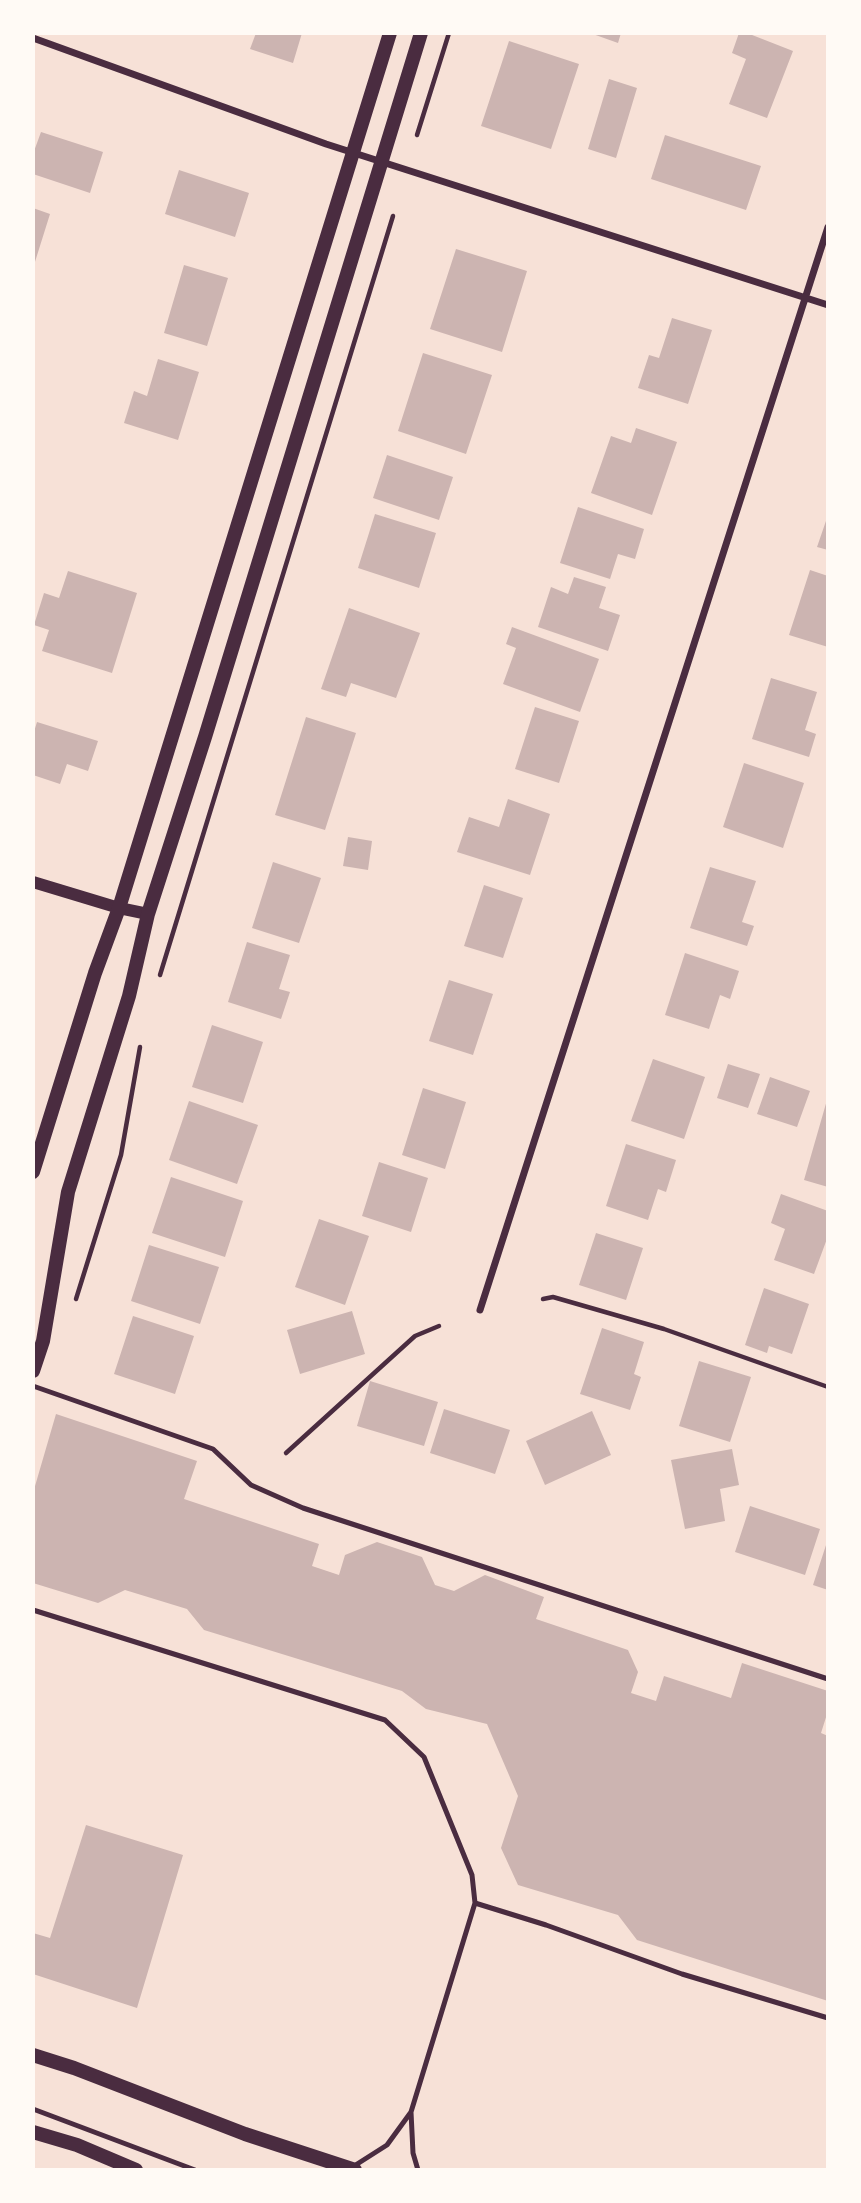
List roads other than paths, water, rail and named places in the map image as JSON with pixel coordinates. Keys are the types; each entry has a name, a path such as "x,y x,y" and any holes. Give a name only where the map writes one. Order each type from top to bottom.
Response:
{"main road":[{"path":"33,1172 118,908 390,33"},
{"path":"33,1371 43,1341 68,1192 129,996 148,914 421,33"},
{"path":"33,2055 75,2068 246,2134 353,2169"},
{"path":"33,2132 77,2145 136,2170"}],"street":[{"path":"33,38 352,152 828,305"},
{"path":"480,1310 828,227"},
{"path":"33,882 118,908 148,914"}],"lane":[{"path":"33,1386 213,1449 251,1485 303,1508 828,1679"},
{"path":"33,1610 385,1720 424,1757 472,1875 475,1903 411,2112 387,2145 353,2169"},
{"path":"475,1903 546,1925 682,1974 828,2018"},
{"path":"33,2109 195,2170"},
{"path":"411,2112 413,2153 418,2170"}]}
